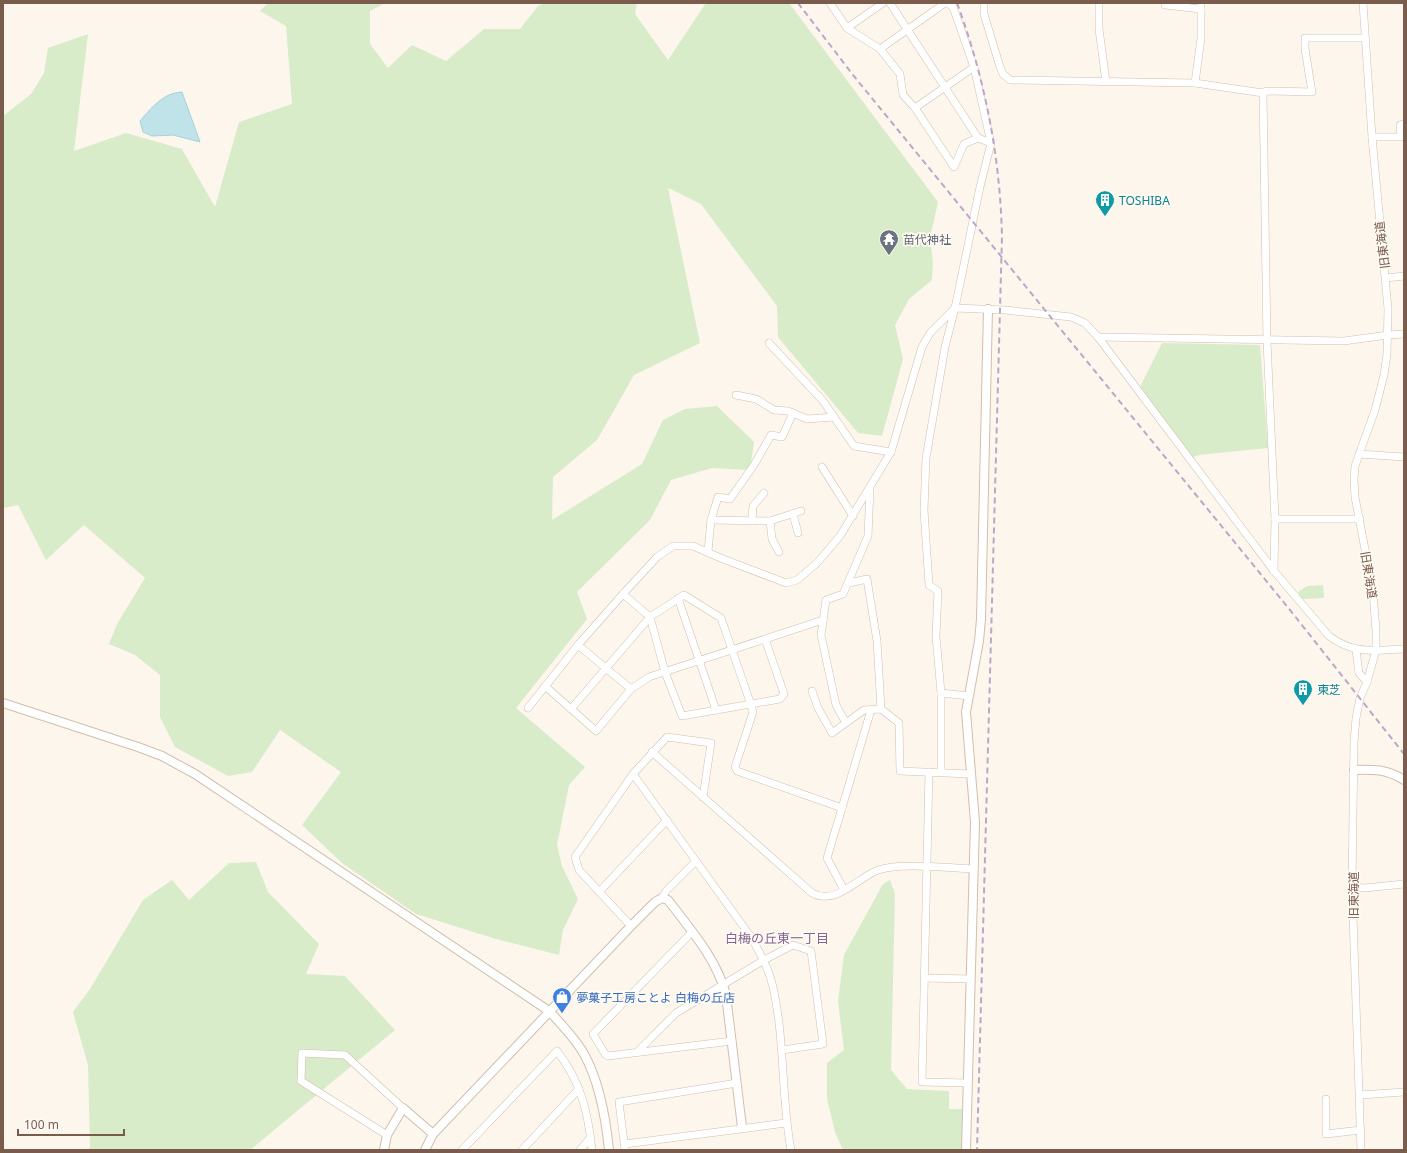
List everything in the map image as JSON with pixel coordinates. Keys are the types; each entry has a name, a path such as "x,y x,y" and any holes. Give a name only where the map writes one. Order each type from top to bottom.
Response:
{"street":[{"path":"830,3 847,28 880,49 900,74 903,95 915,108 954,167 964,144 978,138"},
{"path":"847,28 883,3"},
{"path":"890,3 978,138 991,143"},
{"path":"880,49 946,3 953,7 974,67 991,143 945,347 933,408 926,473 924,510 929,585 938,592 936,636 941,694 941,772"},
{"path":"984,3 984,14 1000,67 1003,74 1010,80 1195,83 1263,93 1266,91 1312,92 1305,49 1305,38 1365,38"},
{"path":"1098,3 1099,29 1106,82"},
{"path":"1165,3 1165,6 1201,6 1201,38 1195,83"},
{"name":"旧東海道","path":"1361,1150 1352,887 1354,770 1356,718 1360,698 1367,682 1376,650 1376,631 1373,591 1354,479 1355,466 1375,410 1384,375 1388,335 1386,278 1372,137 1363,3"},
{"path":"915,108 974,67"},
{"path":"1263,93 1267,341 1274,518 1274,571"},
{"path":"1372,137 1401,137 1400,125 1404,124"},
{"path":"1386,278 1404,276"},
{"path":"528,708 578,644 660,554 673,546 694,546 780,582 793,582 806,573 829,551 853,516 891,452 922,347 930,332 955,308 988,309 1071,317 1085,323 1098,337 1274,571 1329,636 1338,643 1356,650 1404,649"},
{"path":"966,1150 975,822 966,712 980,641 988,309"},
{"path":"1098,337 1267,341 1344,341 1404,334"},
{"path":"769,343 823,401 854,446 891,452"},
{"path":"736,395 756,399 774,410 788,411 807,419 834,417"},
{"path":"708,551 711,520 718,497 730,499 754,465 771,435 782,437 793,413"},
{"path":"1359,454 1404,457"},
{"path":"822,467 853,516"},
{"path":"846,723 836,705 822,635 823,620 826,600 843,594 868,536 870,488"},
{"path":"752,521 754,506 764,493"},
{"path":"711,520 770,521 801,511"},
{"path":"793,514 798,533"},
{"path":"1274,518 1360,519"},
{"path":"770,521 772,539 779,552"},
{"path":"848,582 868,579 877,641 881,709"},
{"path":"623,594 650,617 665,672 682,716 780,699 784,694 765,639"},
{"path":"571,709 650,617 684,595 721,618 751,705 753,712 736,767 737,771 842,808"},
{"path":"678,598 698,661 716,710"},
{"path":"545,686 596,731 631,689 649,677 823,620"},
{"path":"578,644 631,689"},
{"path":"1356,650 1359,673 1367,682"},
{"path":"812,691 818,708 832,733 864,710 881,709 900,723 900,770 970,774"},
{"path":"941,694 969,696"},
{"path":"3,703 138,746 162,756 195,774 549,1011 568,1031 585,1055 594,1078 604,1116 609,1150"},
{"path":"844,890 827,858 871,710"},
{"path":"597,737 603,729 602,724"},
{"path":"631,926 579,870 575,857 633,774 667,737 711,743 703,797"},
{"path":"652,752 812,893 819,897 828,897 844,890 867,875 894,867 974,869"},
{"path":"1354,770 1378,769 1394,774 1404,780"},
{"path":"929,772 922,1082 968,1083"},
{"path":"633,774 751,937 764,960 773,987 782,1050 786,1123 791,1150"},
{"path":"600,892 667,820"},
{"path":"425,1150 432,1134 631,926 655,902 662,898 666,891 696,861"},
{"path":"1352,887 1364,888 1404,884"},
{"path":"662,898 668,900 708,953 724,984 742,1127"},
{"path":"692,932 593,1034 605,1054 608,1056 638,1051 732,1041"},
{"path":"638,1051 676,1013 764,960 793,945 811,952 823,1044 782,1050"},
{"path":"925,978 970,979"},
{"path":"462,1150 557,1051 567,1063 584,1102 592,1150"},
{"path":"387,1135 301,1081 302,1053 345,1055 432,1134"},
{"path":"737,1083 619,1102 625,1147 742,1127 786,1123"},
{"path":"522,1150 579,1089"},
{"path":"1360,1095 1404,1092"},
{"path":"1326,1099 1326,1134 1361,1130"},
{"path":"384,1150 387,1135 403,1108"},
{"path":"580,1150 590,1138"}],"green space":[{"path":"268,3 385,3 370,11 370,44 388,68 412,45 446,61 484,29 520,29 538,6 546,3 637,3 635,14 668,60 706,3 789,3 938,202 930,238 933,263 932,280 909,299 895,325 903,359 882,436 858,433 778,337 777,306 701,204 668,188 700,343 634,375 597,440 553,477 552,520 642,464 663,420 685,409 717,406 754,442 750,470 712,468 671,480 650,520 577,592 587,619 516,708 585,767 569,785 557,845 562,866 578,899 563,930 559,955 496,939 416,914 342,863 302,825 341,772 280,730 252,772 228,776 175,747 160,717 160,675 135,655 109,644 117,624 145,578 84,525 46,560 18,505 3,508 3,116 31,94 44,73 48,48 88,34 74,151 126,133 182,149 215,207 239,122 292,104 286,26 260,11"},
{"path":"1162,343 1260,345 1268,448 1199,455 1193,457 1140,387"},
{"path":"1323,585 1324,598 1302,599 1298,592 1307,586"},
{"path":"256,862 268,892 319,944 306,974 345,976 395,1030 250,1150 88,1150 90,1147 88,1065 73,1012 90,989 143,900 172,880 189,900 229,863"},
{"path":"890,880 895,894 891,1070 907,1089 949,1091 949,1109 962,1109 962,1150 843,1150 835,1132 827,1099 827,1063 844,1050 838,1001 844,955 883,884"}],"water":[{"path":"182,92 200,142 173,135 152,136 143,132 140,121 154,106 169,95"}],"railway":[{"path":"798,3 853,75 1290,610 1404,754"},
{"path":"957,3 976,60 989,118 998,177 1002,236 977,1150"}],"place":[{"name":"TOSHIBA","path":"1105,217"},
{"name":"苗代神社","path":"889,256"},
{"name":"東芝","path":"1303,706"},
{"name":"夢菓子工房ことよ 白梅の丘店","path":"562,1014"}],"district":[{"name":"白梅の丘東一丁目","path":"777,938"}]}
